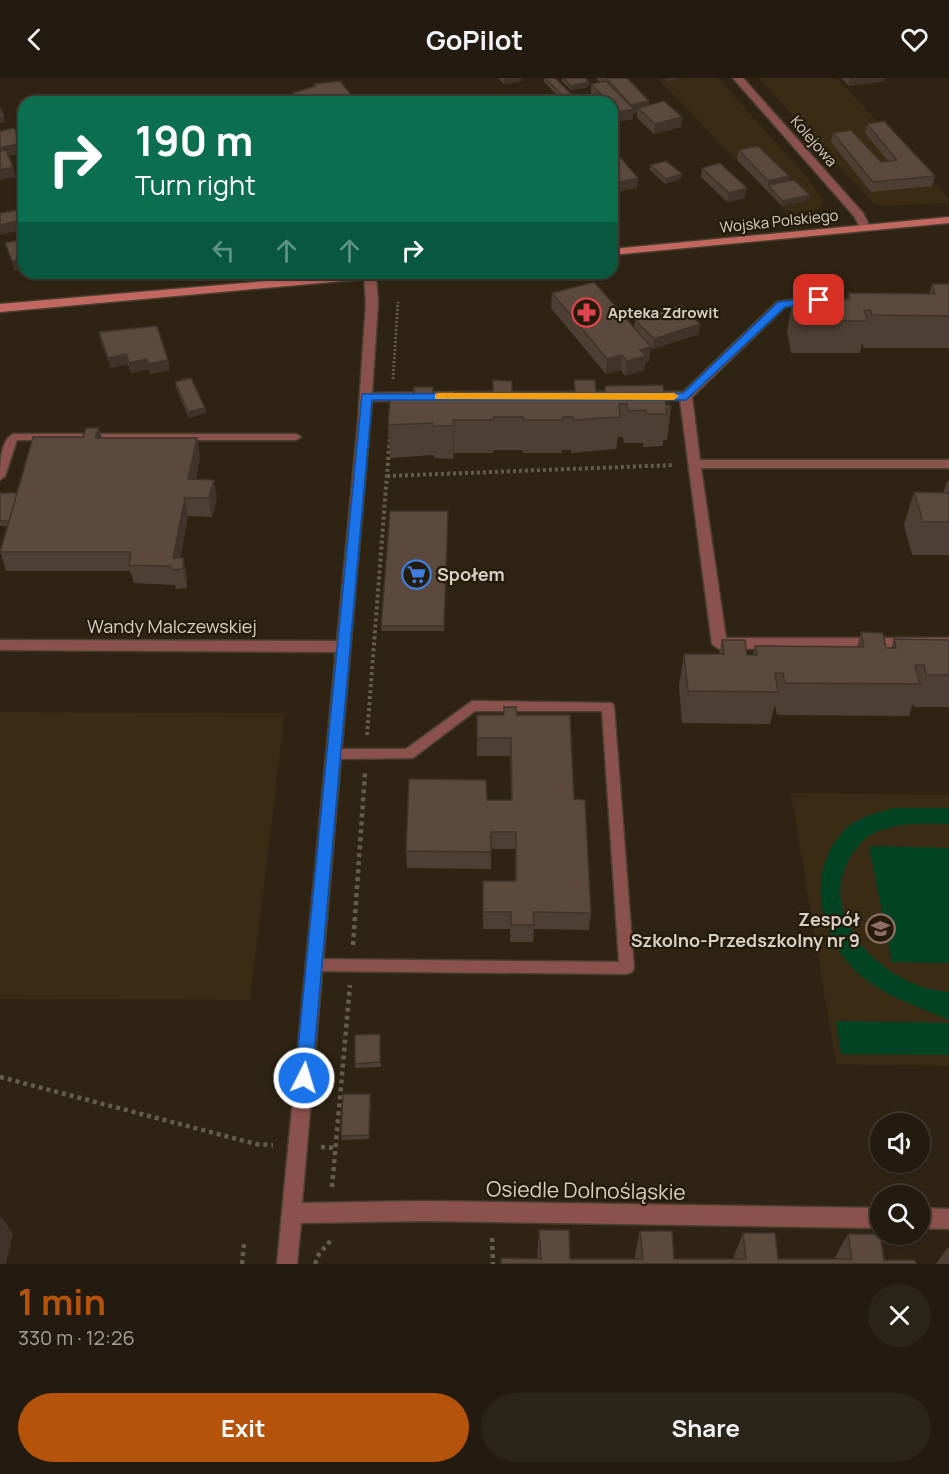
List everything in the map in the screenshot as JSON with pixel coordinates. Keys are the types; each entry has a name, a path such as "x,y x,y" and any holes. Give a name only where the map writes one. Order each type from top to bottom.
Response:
{"street":[{"name":"Kolejowa","path":"738,78 859,215 865,227"},
{"name":"Wojska Polskiego","path":"618,251 949,220"},
{"path":"0,308 335,279"},
{"path":"287,1264 366,397 372,303 370,279"},
{"path":"627,396 686,396 782,304 819,300"},
{"path":"366,397 486,396"},
{"path":"686,396 719,644 949,643"},
{"path":"694,464 949,464"},
{"name":"Wandy Malczewskiej","path":"0,645 343,647"},
{"name":"Osiedle Dolnośląskie","path":"292,1213 424,1211 870,1218"},
{"path":"930,1218 949,1219"}],"lane":[{"path":"0,476 13,437 296,437"},
{"path":"313,965 627,969 608,706 472,706 409,754 334,754"}],"path":[{"path":"315,1264 319,1254 332,1239 330,1213 352,966 398,302"},
{"path":"387,476 694,464"},
{"path":"0,1077 256,1144 282,1145"},
{"path":"242,1264 244,1244"}],"shaded area":[{"path":"657,78 718,78 809,180 824,202 818,209 789,214"},
{"path":"758,78 837,78 949,199 949,203 884,206 872,202"},
{"path":"0,712 285,713 250,1000 0,999"},
{"name":"Zespół Szkolno-Przedszkolny nr 9","path":"791,793 949,795 949,1066 836,1064"}],"green space":[{"path":"894,808 949,808 949,824 900,825 868,836 848,861 841,884 842,907 850,929 864,949 883,966 904,979 926,988 949,992 949,1020 890,995 859,974 835,943 822,906 823,868 830,850 841,834 846,828 865,817"},
{"path":"869,846 949,848 949,963 892,962"},
{"path":"836,1021 949,1023 949,1055 841,1054"}],"building":[{"path":"545,78 555,78 572,95 563,96"},
{"path":"564,78 585,78 589,82 571,86"},
{"path":"606,78 627,78 649,101 631,105"},
{"path":"340,81 352,96 295,96 293,93 315,86 314,84"},
{"path":"606,81 634,109 619,112 618,96 603,96 591,84"},
{"path":"664,101 682,117 655,124 638,108"},
{"path":"884,121 935,176 873,182 833,133 851,130 881,162 897,160 867,124"},
{"path":"14,128 18,136 18,144 0,148 0,131"},
{"path":"758,146 789,176 768,181 739,150"},
{"path":"6,150 13,167 0,170 0,151"},
{"path":"621,158 638,178 618,183 618,159"},
{"path":"666,161 682,174 666,179 650,165"},
{"path":"720,163 747,188 729,193 702,168"},
{"path":"794,180 810,195 782,201 768,185"},
{"path":"18,210 18,221 0,225 0,213"},
{"path":"18,240 18,260 12,261 5,243"},
{"path":"594,282 651,347 640,350 646,356 627,361 622,355 607,359 552,293"},
{"path":"932,284 949,284 949,316 872,315 870,310 864,310 868,321 797,321 793,299 825,299 822,289 841,289 844,299 850,299 848,293 935,294"},
{"path":"681,305 700,324 654,339 635,320"},
{"path":"157,326 168,360 148,364 147,359 129,363 126,354 108,358 99,332"},
{"path":"191,378 205,408 188,412 175,382"},
{"path":"493,380 512,381 512,391 575,391 574,380 595,380 596,391 605,391 605,386 663,385 666,405 670,405 671,408 666,408 667,414 647,414 646,410 628,411 627,404 619,404 620,417 524,420 523,417 494,417 494,420 453,420 453,426 433,426 433,423 388,425 390,398 414,398 414,387 433,387 433,398 455,398 455,391 493,391"},
{"path":"86,428 99,428 95,438 197,438 188,479 214,480 209,498 185,498 173,558 183,558 183,569 172,570 171,566 129,565 131,552 0,552 33,437 83,437"},
{"path":"914,492 949,493 949,522 923,522"},
{"path":"0,493 17,493 9,521 0,521"},
{"name":"Społem","path":"390,511 448,511 444,626 381,626"},
{"path":"861,632 883,633 886,648 896,648 894,639 949,640 949,675 926,675 924,665 915,665 920,684 785,683 783,673 775,673 778,692 688,691 684,654 724,654 722,640 745,640 747,655 757,655 755,646 864,647"},
{"path":"504,707 516,707 517,715 570,715 574,799 585,800 591,913 533,912 534,925 511,925 511,912 483,912 483,881 516,881 516,832 491,832 491,852 406,851 409,779 486,780 487,800 512,800 511,738 477,738 477,715 504,715"},
{"path":"380,1034 380,1062 355,1064 355,1035"},
{"path":"343,1094 370,1094 369,1135 341,1136"},
{"path":"539,1230 569,1230 570,1259 643,1259 640,1231 672,1231 674,1259 746,1259 743,1233 775,1233 778,1259 852,1259 848,1234 870,1234 870,1245 882,1245 884,1260 915,1260 916,1264 501,1264 501,1258 541,1259"}],"slow traffic":[{"path":"439,396 674,396"}],"place":[{"name":"Apteka Zdrowit","path":"587,312"},
{"name":"Społem","path":"416,574"},
{"name":"Zespół Szkolno-Przedszkolny nr 9","path":"881,929"}],"route":[{"path":"304,1078 366,397 686,396 741,346 782,304 819,300"}]}
